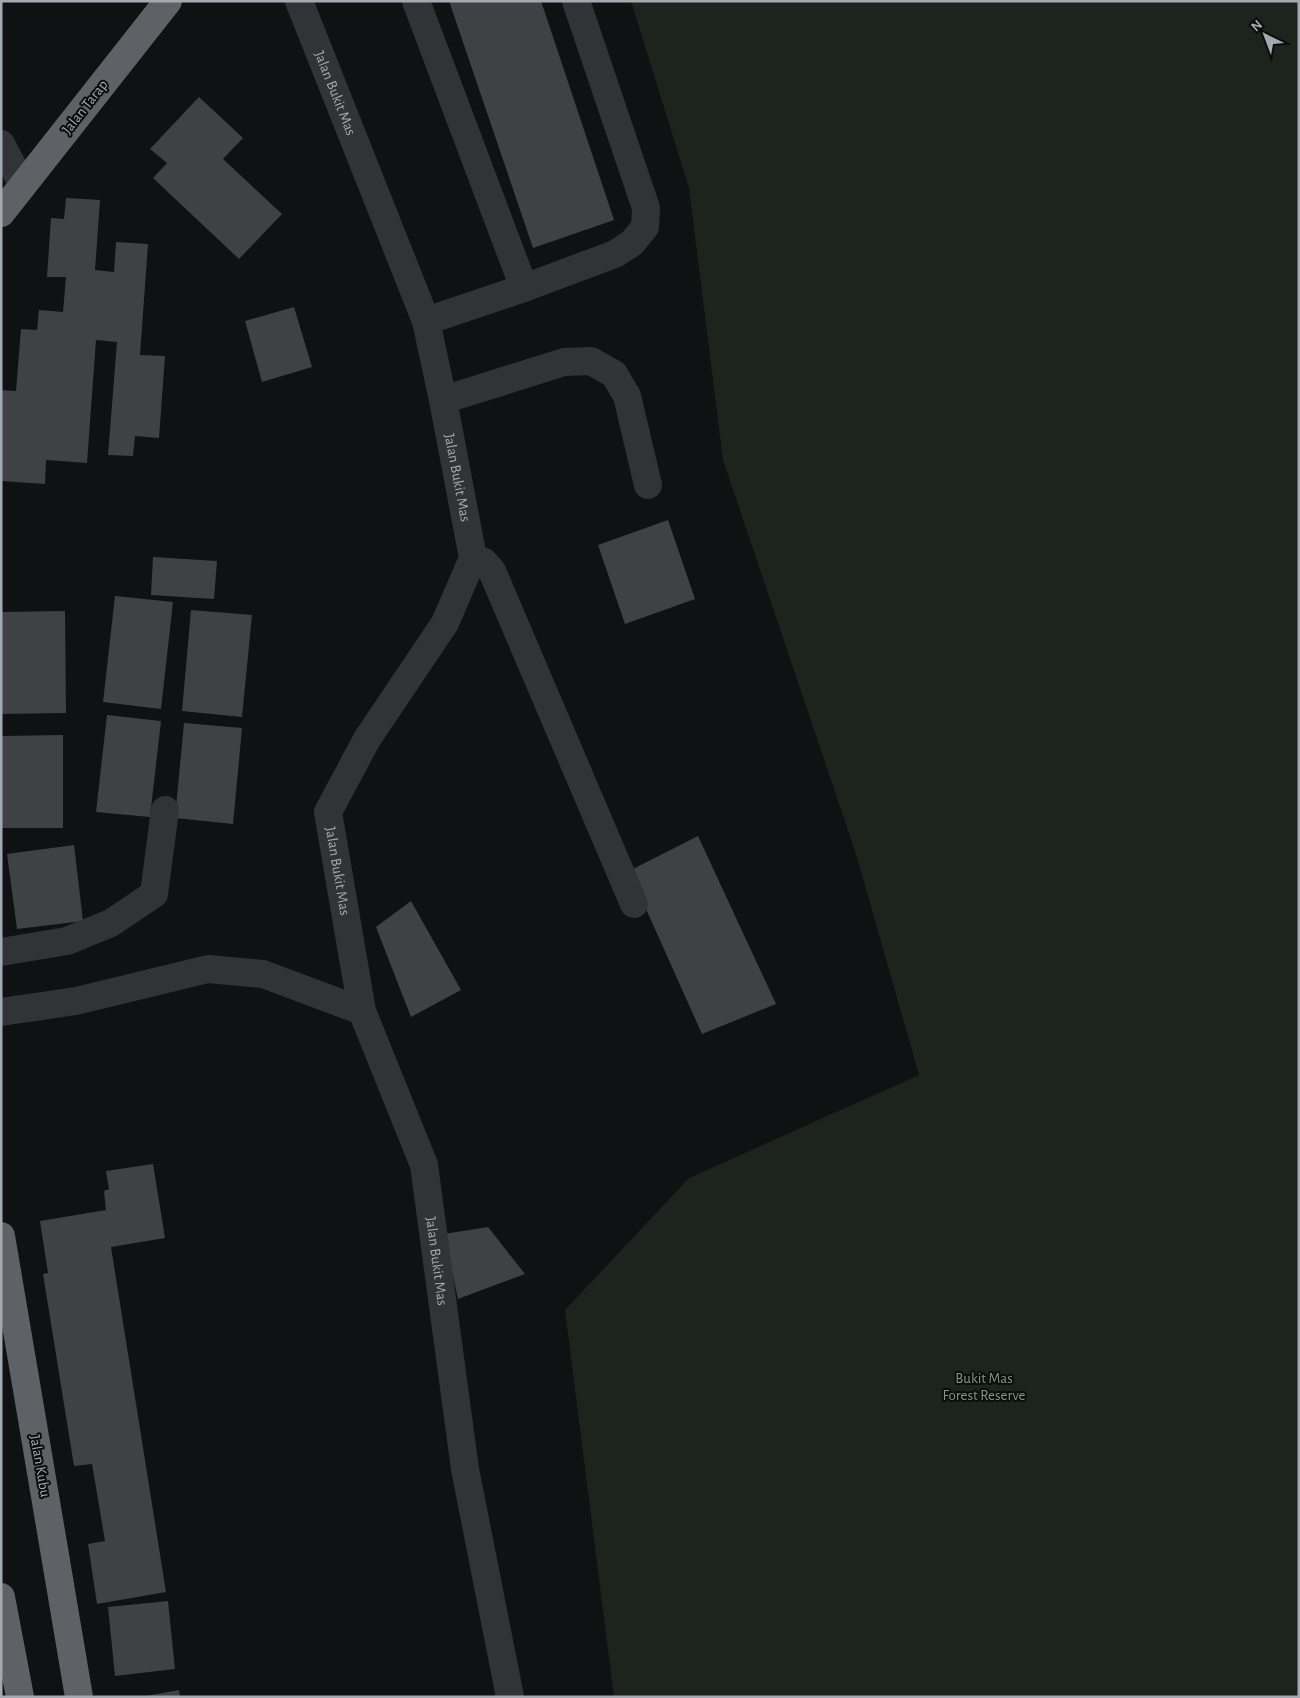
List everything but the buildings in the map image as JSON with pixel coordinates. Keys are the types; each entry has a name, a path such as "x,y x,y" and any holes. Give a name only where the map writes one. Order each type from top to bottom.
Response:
{"highway":[{"name":"Jalan Tarap","path":"1,213 168,1"},
{"name":"Jalan Kubu","path":"1,1236 79,1697"},
{"path":"1,1597 20,1697"}],"street":[{"name":"Jalan Bukit Mas","path":"299,1 426,321 473,558 445,623 367,739 328,812 362,1011 424,1166 465,1468 510,1697"},
{"path":"416,1 524,288"},
{"path":"426,321 524,288 615,254 632,243 645,228 646,208 576,1"},
{"path":"1,144 23,185"},
{"path":"443,400 564,362 591,361 614,374 627,396 648,485"},
{"path":"473,558 484,562 492,571 634,904"},
{"path":"1,952 67,941 111,923 154,894 165,810"},
{"path":"1,1012 76,1001 208,969 263,974 362,1011"}],"green space":[{"name":"Bukit Mas Forest Reserve","path":"631,1 1299,1 1299,1697 614,1697 565,1310 689,1178 919,1075 856,854 723,460 689,188"}]}
